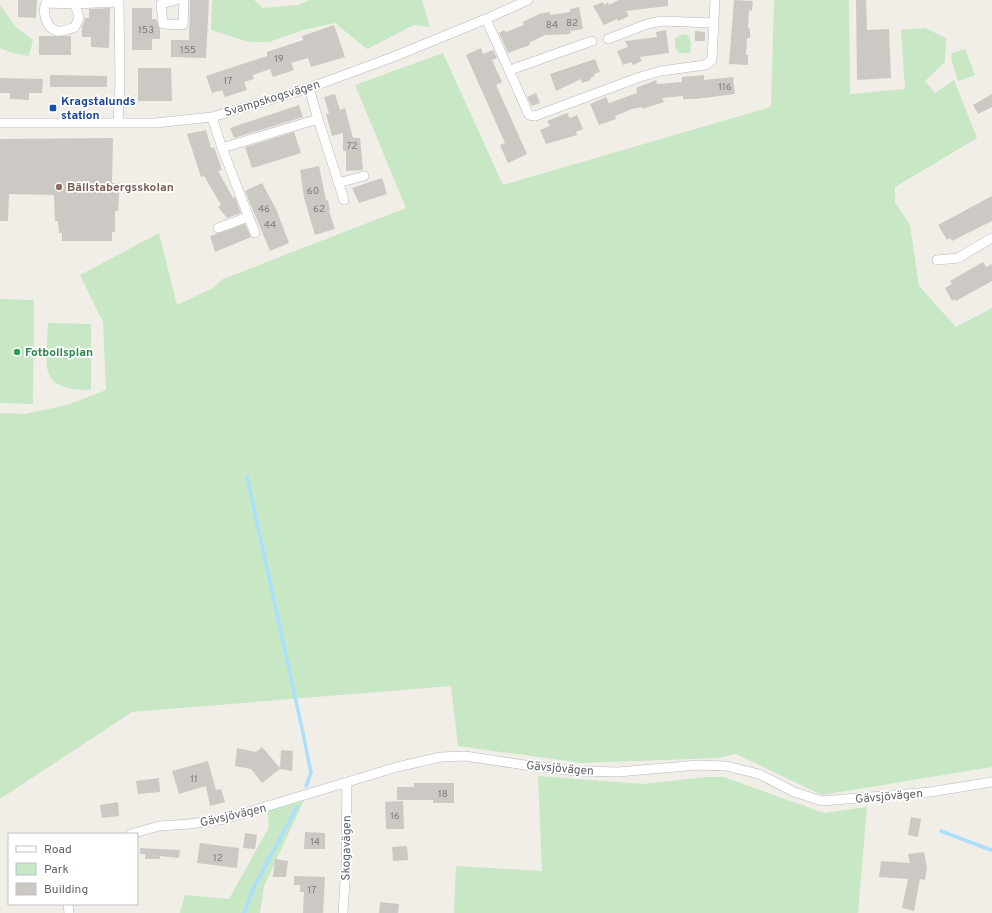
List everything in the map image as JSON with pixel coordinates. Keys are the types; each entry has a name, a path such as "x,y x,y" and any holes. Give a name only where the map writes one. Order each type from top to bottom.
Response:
{"street":[{"path":"176,0 161,4 163,24 183,26 183,0"},
{"name":"Svampskogsvägen","path":"0,123 156,123 212,116 309,88 394,57 486,20 528,0"},
{"path":"486,20 510,70 529,115 535,116 661,71 706,65 712,60 715,0"},
{"path":"75,4 79,18 75,27 63,31 57,31 51,27 44,13 46,2 75,4 118,1 120,84 118,122"},
{"path":"608,39 648,24 662,21 713,23"},
{"path":"510,70 592,41"},
{"path":"309,88 344,200"},
{"path":"212,116 222,148 255,233"},
{"path":"222,148 318,119"},
{"path":"338,183 364,176"},
{"path":"218,228 248,217"},
{"path":"937,260 958,258 992,238"},
{"name":"Gävsjövägen","path":"134,833 158,826 224,819 397,767 441,757 465,756 531,766 618,772 698,765 726,766 759,774 794,792 822,801 930,792 992,782"},
{"name":"Skogavägen","path":"343,913 346,865 347,782"}],"green space":[{"path":"212,0 254,0 263,8 298,5 309,0 422,0 430,27 414,25 367,49 335,23 303,30 269,42 249,42 211,30"},
{"path":"774,0 849,0 850,94 905,89 901,30 925,28 946,38 945,62 925,81 935,93 954,80 977,138 895,187 895,202 910,225 919,286 956,327 992,308 992,767 822,795 736,754 718,758 582,763 458,746 451,686 132,712 0,799 0,413 25,414 67,405 106,390 103,322 80,275 159,233 177,305 213,288 223,279 406,208 355,85 443,53 503,185 771,107"},
{"path":"0,5 16,27 33,40 29,56 12,53 0,48"},
{"path":"683,34 688,35 691,42 690,53 679,53 675,48 675,38"},
{"path":"965,49 975,75 958,81 951,58 952,53"},
{"name":"Fotbollsplan","path":"0,299 34,300 33,404 0,403"},
{"path":"48,323 91,324 91,390 73,389 61,386 53,380 48,373"},
{"path":"538,776 642,784 707,777 724,777 824,813 867,807 858,913 454,913 456,866 542,871"},
{"path":"306,796 264,886 260,913 180,913 185,895 229,899 269,827 267,807"}],"building":[{"path":"18,0 37,0 36,18 18,17"},
{"path":"190,0 209,0 206,58 171,57 171,40 189,40"},
{"path":"619,0 668,0 668,6 626,11 629,16 618,21 617,19 604,25 593,6 603,2 604,5 608,2 609,5"},
{"path":"734,0 753,1 752,11 749,10 748,28 750,29 750,38 747,38 746,55 748,55 748,65 729,64"},
{"path":"856,0 866,0 867,30 889,29 891,78 857,80"},
{"path":"579,7 583,29 570,31 571,34 545,35 529,43 530,45 508,53 499,33 504,30 506,32 524,25 523,22 539,14 550,12 550,15 570,12 570,9"},
{"path":"110,8 109,48 91,47 91,37 82,37 82,27 85,18 89,18 89,9"},
{"path":"132,8 152,8 152,19 156,19 160,29 160,39 152,39 152,50 132,50"},
{"path":"334,25 345,57 311,67 308,58 291,63 294,70 273,77 270,69 253,75 254,79 244,82 247,90 225,97 222,90 212,93 206,76 267,56 267,52 303,40 302,36"},
{"path":"666,30 669,53 640,57 642,61 633,65 631,62 623,65 617,51 628,47 625,41 657,37 656,32"},
{"path":"695,31 705,32 705,41 695,41"},
{"path":"39,36 71,36 71,55 39,55"},
{"path":"481,48 483,54 493,50 497,58 492,60 502,82 496,85 527,154 508,163 500,145 505,143 466,55"},
{"path":"595,59 600,72 594,74 595,76 590,78 591,80 582,83 581,79 556,91 550,74"},
{"path":"138,68 171,68 172,101 138,101"},
{"path":"50,75 107,76 107,87 50,87"},
{"path":"704,75 704,80 733,77 735,94 696,99 683,99 683,96 662,98 664,102 642,109 642,107 632,109 615,116 616,119 599,125 590,104 606,97 609,103 637,93 636,88 656,80 657,84 682,82 682,77"},
{"path":"0,78 43,79 42,93 29,93 29,100 10,99 10,93 0,93"},
{"path":"536,93 540,103 532,106 527,97"},
{"path":"335,94 340,110 345,108 353,138 360,138 363,170 346,171 346,151 343,151 343,133 332,136 326,114 329,113 324,97"},
{"path":"992,94 992,107 978,114 973,105"},
{"path":"299,105 303,117 234,138 230,128"},
{"path":"567,113 570,118 577,115 583,129 576,132 577,135 546,144 540,130 550,126 547,121"},
{"path":"206,130 211,148 214,147 222,170 218,171 233,198 235,197 241,213 227,218 218,207 221,205 204,176 201,177 187,134"},
{"path":"294,132 301,153 252,168 245,147"},
{"name":"Bällstabergsskolan","path":"113,138 112,183 119,183 119,195 118,211 115,211 115,232 112,232 112,241 62,241 62,233 59,233 58,221 55,221 54,195 9,194 8,221 0,221 0,139"},
{"path":"319,166 326,200 328,200 329,211 335,229 315,235 304,198 300,170"},
{"path":"382,178 387,194 359,203 352,188"},
{"path":"262,183 276,209 289,243 270,251 245,191"},
{"path":"992,196 992,221 952,241 950,238 947,240 938,225"},
{"path":"245,224 251,237 215,252 210,236"},
{"path":"983,262 986,267 992,264 992,281 956,301 955,299 952,301 945,288 952,284 950,281"},
{"path":"262,747 280,768 281,750 293,751 292,771 280,769 262,783 251,769 235,766 237,748 256,752"},
{"path":"208,761 216,790 221,789 225,802 210,806 206,786 179,794 172,771"},
{"path":"159,778 160,792 138,794 136,781"},
{"path":"414,783 454,783 454,803 433,803 433,800 397,800 397,787 414,787"},
{"path":"403,801 404,829 386,829 385,802"},
{"path":"118,802 119,816 102,818 100,805"},
{"path":"911,817 921,819 918,837 908,835"},
{"path":"305,832 325,833 325,849 304,849"},
{"path":"245,833 257,835 255,849 243,848"},
{"path":"200,843 239,848 237,868 197,863"},
{"path":"407,846 408,860 393,861 392,847"},
{"path":"140,848 180,850 179,858 160,856 160,859 145,859 145,854 140,854"},
{"path":"924,852 927,867 925,880 920,879 914,911 902,908 908,879 879,877 881,861 910,863 908,854"},
{"path":"275,859 288,861 286,877 273,877"},
{"path":"294,876 325,877 323,913 303,913 304,892 300,892 300,885 294,885"},
{"path":"380,902 399,904 398,913 379,913"}],"waterway":[{"path":"247,477 311,773 306,786"},
{"path":"244,913 255,885 297,807"},
{"path":"941,831 991,850"}],"place":[{"name":"Kragstalunds station","path":"53,108"},
{"name":"Bällstabergsskolan","path":"59,187"},
{"name":"Fotbollsplan","path":"17,352"}]}
